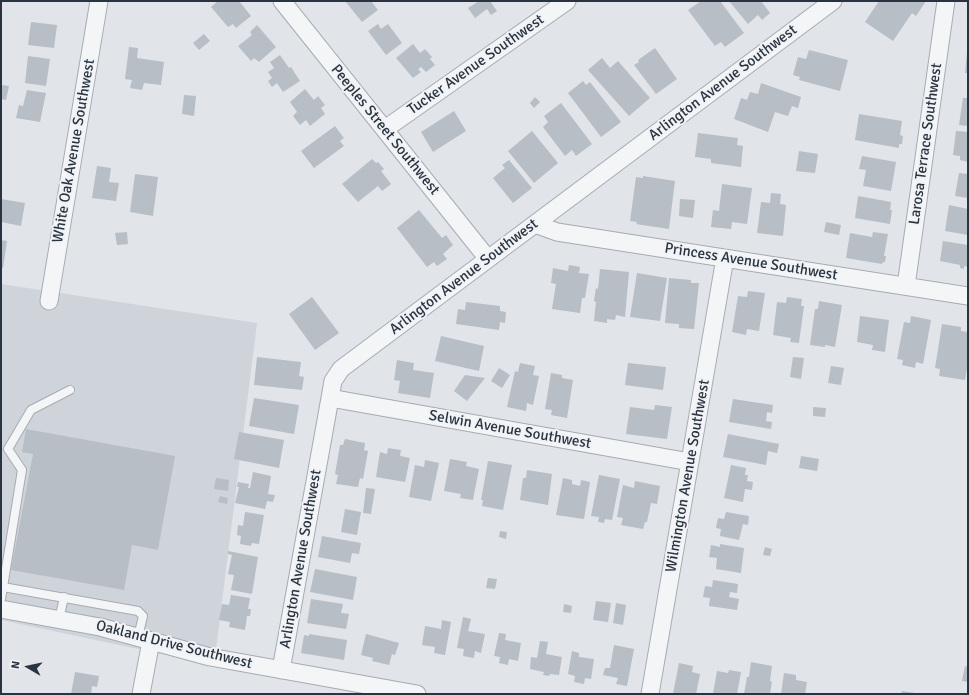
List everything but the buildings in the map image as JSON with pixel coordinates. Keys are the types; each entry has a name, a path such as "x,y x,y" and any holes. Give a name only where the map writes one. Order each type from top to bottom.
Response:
{"street":[{"name":"White Oak Avenue Southwest","path":"49,301 99,1"},
{"name":"Peeples Street Southwest","path":"282,1 488,259"},
{"name":"Tucker Avenue Southwest","path":"385,129 567,1"},
{"name":"Arlington Avenue Southwest","path":"282,670 333,380 341,369 833,1"},
{"name":"Larosa Terrace Southwest","path":"906,286 946,1"},
{"name":"Princess Avenue Southwest","path":"536,224 557,232 968,296"},
{"name":"Wilmington Avenue Southwest","path":"650,694 726,258"},
{"name":"Selwin Avenue Southwest","path":"330,398 690,462"},
{"name":"Oakland Drive Southwest","path":"1,609 100,627 210,657 417,694"},
{"path":"141,694 144,639"}],"lane":[{"path":"1,599 22,470 8,449 31,410 70,390"},
{"path":"4,586 138,611 143,616 144,639"},
{"path":"59,620 64,598"}],"shaded area":[{"path":"1,284 257,323 214,665 1,620"}]}
